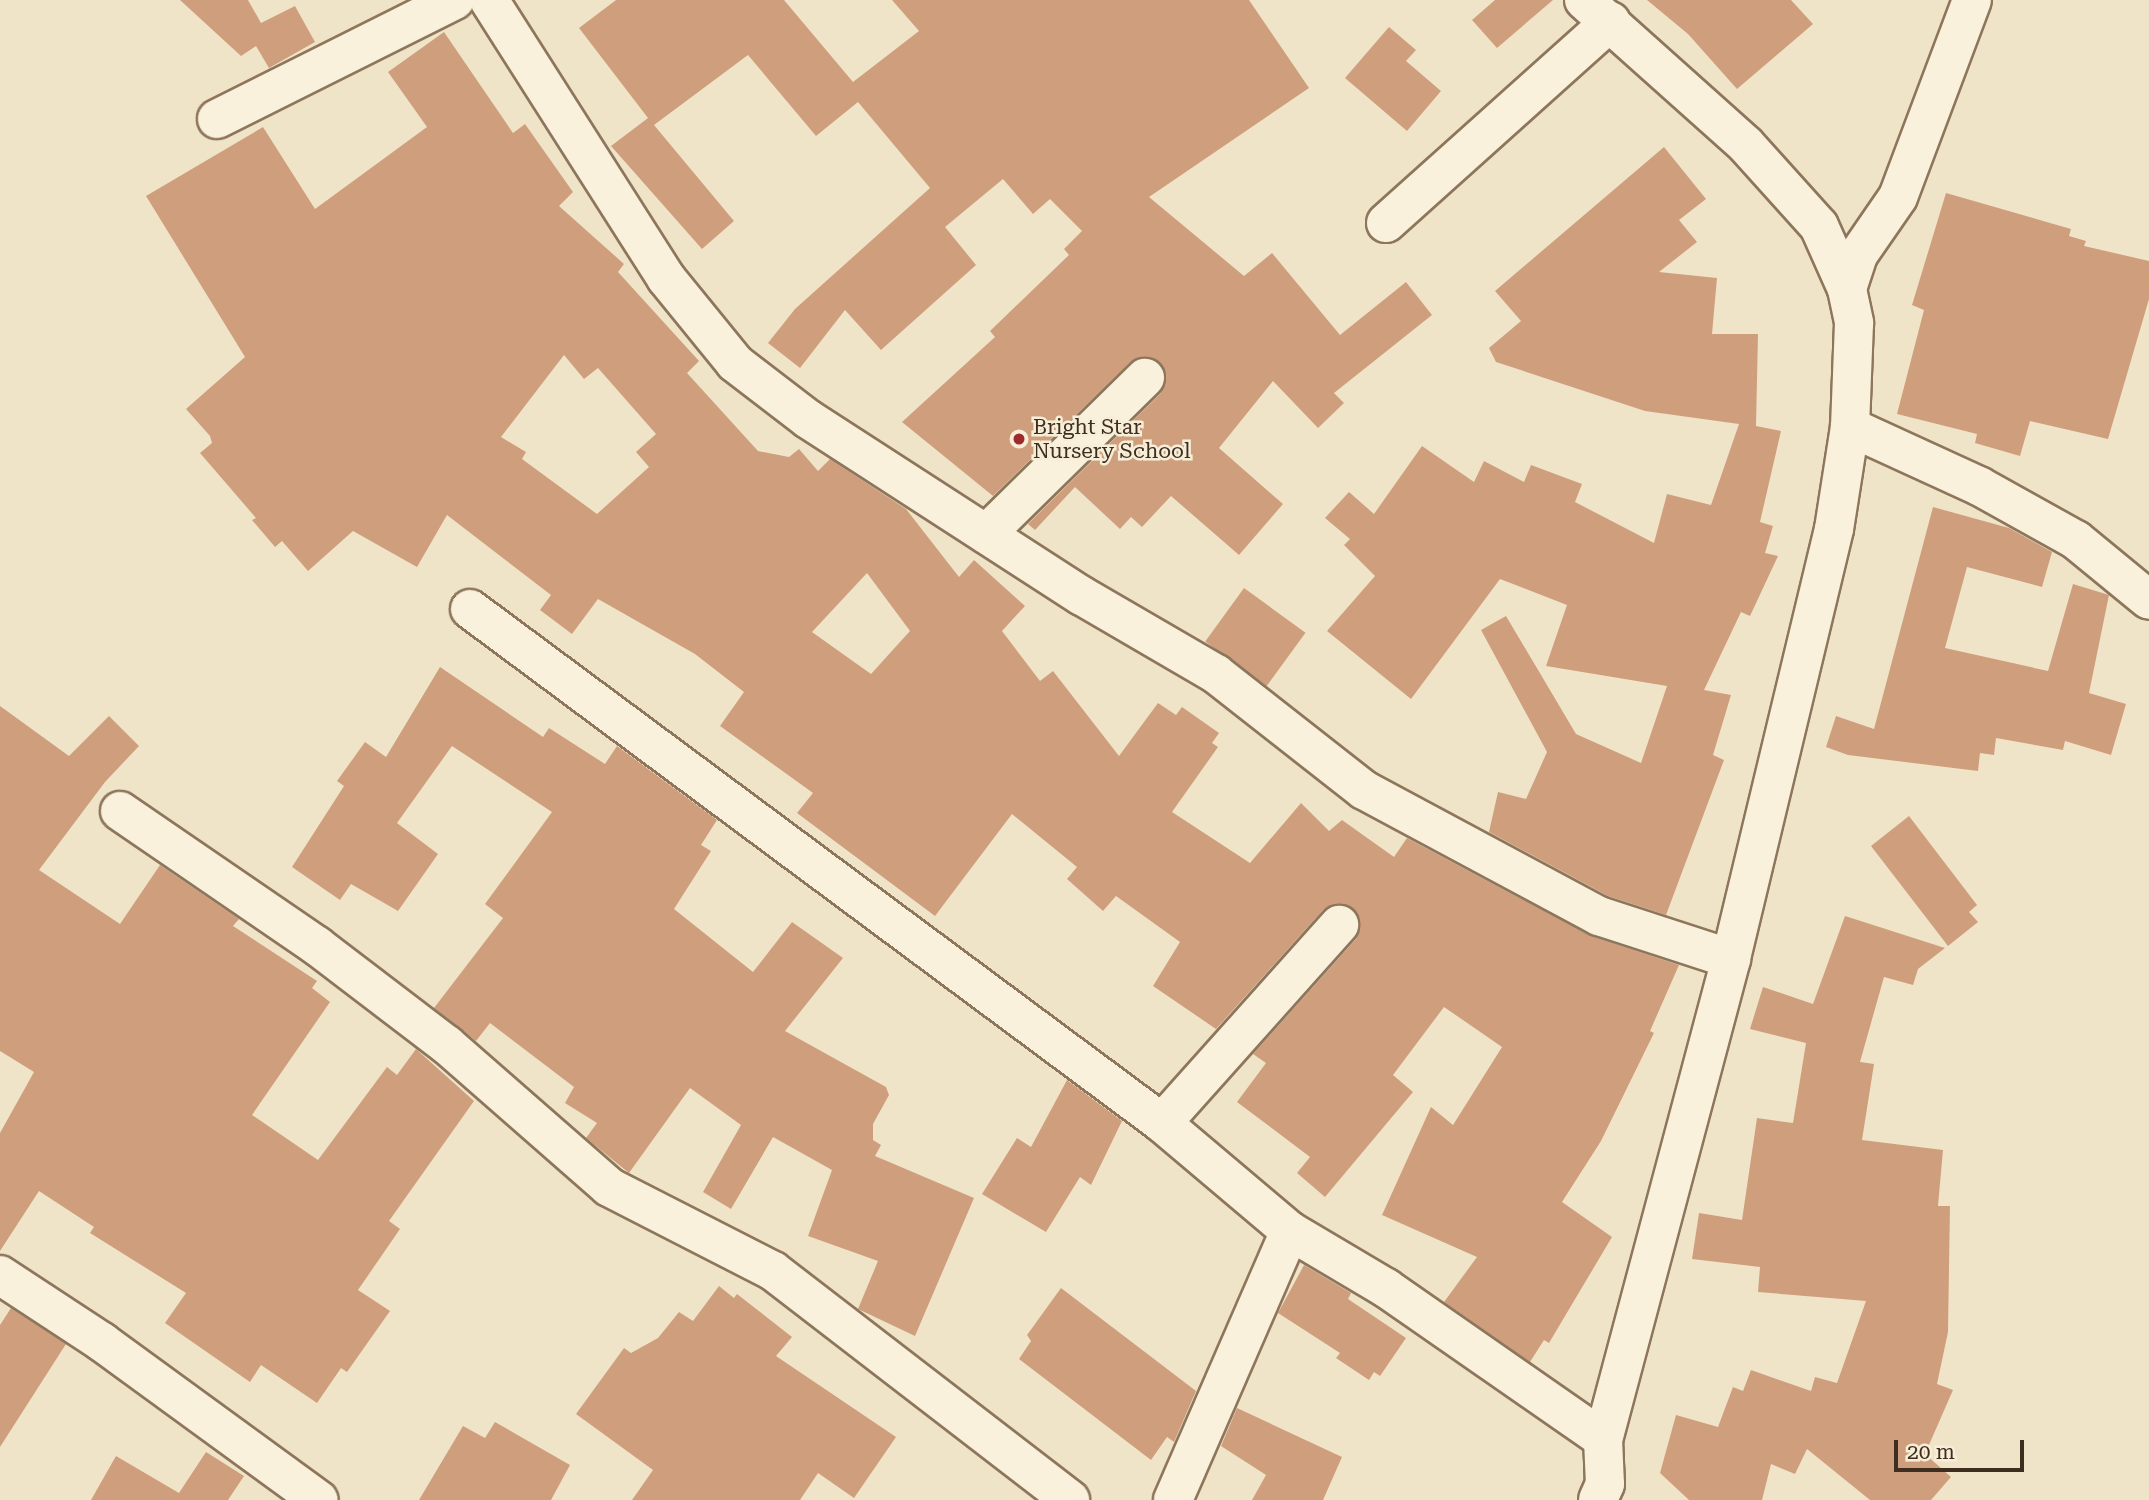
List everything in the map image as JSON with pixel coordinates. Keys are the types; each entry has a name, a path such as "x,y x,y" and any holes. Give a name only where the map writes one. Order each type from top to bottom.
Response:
{"street":[{"path":"217,119 455,0"},
{"path":"489,0 666,278 735,363 808,419 986,534 1216,674 1364,790 1599,916 1731,959"},
{"path":"1847,289 1858,255 1898,197 1972,0"},
{"path":"1386,223 1597,10 1746,145 1819,226 1847,289 1854,323 1850,427 1834,529 1731,959 1604,1440 1604,1495"},
{"path":"986,534 1145,378"},
{"path":"1850,427 1979,486 2076,540 2149,600"},
{"path":"470,609 1162,1123 1290,1231 1386,1288 1604,1440"},
{"path":"120,811 317,946 447,1045 609,1187 773,1271 1070,1500"},
{"path":"1162,1123 1339,925"},
{"path":"1173,1500 1290,1231"},
{"path":"0,1275 102,1342 319,1500"}],"building":[{"path":"180,0 248,0 261,23 295,6 315,42 269,68 256,46 241,56"},
{"path":"616,0 784,0 853,82 919,31 892,0 1249,0 1309,88 1149,197 1244,276 1272,253 1340,335 1406,282 1432,315 1334,393 1344,403 1318,428 1273,381 1219,448 1283,504 1239,555 1171,496 1142,527 1131,517 1120,529 1075,487 1035,530 1028,524 1161,393 1166,373 1160,362 1140,357 1130,362 993,496 902,422 995,337 990,331 1069,255 1064,249 1082,231 1050,199 1033,214 1003,179 945,227 976,265 881,350 845,310 800,368 768,343 795,309 930,188 858,102 816,136 748,55 654,125 734,221 702,249 611,146 648,118 579,28"},
{"path":"1495,0 1553,0 1497,48 1472,20"},
{"path":"1647,0 1791,0 1813,24 1737,89 1688,34"},
{"path":"1389,27 1416,50 1406,61 1441,91 1407,131 1345,78"},
{"path":"444,32 513,133 525,124 573,192 559,206 624,264 618,272 699,361 687,373 758,451 789,457 799,449 818,471 830,459 906,509 959,577 974,560 1025,606 1002,631 1040,681 1053,671 1119,756 1158,703 1176,715 1182,707 1219,733 1212,743 1218,747 1172,812 1250,863 1301,803 1329,831 1342,820 1394,857 1407,838 1589,935 1679,965 1650,1031 1654,1033 1601,1141 1562,1202 1612,1237 1549,1343 1544,1340 1530,1362 1444,1302 1477,1257 1382,1215 1431,1107 1453,1125 1502,1047 1444,1007 1393,1075 1413,1092 1325,1197 1297,1173 1310,1157 1237,1102 1266,1063 1253,1054 1356,939 1360,919 1353,908 1333,904 1323,910 1216,1029 1153,986 1180,942 1116,896 1103,911 1067,879 1077,867 1012,814 935,916 797,813 813,793 720,726 744,692 695,654 598,599 572,634 540,610 551,595 447,515 417,567 353,531 308,571 282,541 275,547 252,520 256,518 200,453 212,443 210,436 186,409 245,357 146,196 263,127 315,209 427,127 388,72","holes":["564,355 584,379 598,368 656,434 636,452 649,467 597,514 522,459 526,452 501,437","867,573 910,631 871,674 812,632"]},
{"path":"1664,147 1706,199 1679,220 1697,242 1659,272 1717,278 1712,334 1758,334 1756,426 1781,431 1760,522 1773,526 1765,553 1778,556 1750,616 1741,612 1704,690 1731,695 1713,755 1724,760 1666,915 1608,896 1489,832 1498,792 1526,799 1547,752 1481,630 1506,616 1576,734 1641,763 1667,686 1546,666 1567,605 1500,579 1411,699 1327,631 1375,576 1344,545 1350,539 1325,518 1349,492 1374,514 1422,446 1474,482 1484,461 1524,482 1531,465 1582,484 1575,502 1654,543 1667,494 1711,505 1739,424 1645,411 1496,362 1489,348 1521,321 1495,291"},
{"path":"1946,193 2071,229 2069,236 2086,241 2084,246 2149,261 2149,299 2108,439 2030,421 2020,456 1975,443 1977,434 1897,414 1924,310 1912,305"},
{"path":"1933,507 2009,528 2052,552 2042,587 1967,567 1945,648 2048,671 2073,584 2109,595 2089,693 2126,704 2111,755 2065,741 2063,750 1996,738 1994,755 1980,753 1978,771 1848,755 1826,747 1836,716 1874,729"},
{"path":"1244,588 1305,633 1267,686 1205,641"},
{"path":"440,667 543,737 549,728 605,764 617,746 717,820 701,845 711,851 674,909 753,972 792,922 843,958 785,1031 886,1087 889,1095 873,1124 873,1140 881,1145 875,1156 974,1198 915,1336 858,1309 878,1261 808,1236 832,1170 773,1137 731,1209 703,1192 741,1125 690,1088 629,1173 586,1138 597,1123 565,1103 574,1087 490,1023 476,1041 434,1008 503,918 485,904 552,812 452,746 397,823 438,854 398,911 351,884 340,900 292,867 344,786 337,781 365,742 386,757"},
{"path":"0,706 69,756 109,716 139,746 105,782 39,870 120,924 160,865 239,919 233,926 317,981 312,988 330,1002 252,1115 318,1160 387,1067 397,1075 416,1049 474,1101 389,1221 400,1229 358,1290 390,1311 347,1372 341,1368 317,1403 261,1365 250,1382 165,1323 186,1293 90,1233 94,1227 39,1191 0,1251 0,1133 34,1072 0,1051"},
{"path":"1909,816 1977,905 1969,912 1978,922 1948,946 1871,846"},
{"path":"1845,916 1945,948 1918,969 1913,985 1884,977 1860,1062 1874,1064 1862,1140 1943,1150 1938,1206 1950,1206 1948,1332 1937,1384 1953,1390 1925,1454 1951,1477 1931,1500 1870,1500 1807,1449 1795,1474 1771,1464 1762,1500 1689,1500 1660,1473 1676,1415 1718,1427 1733,1387 1743,1391 1751,1370 1811,1391 1815,1377 1837,1383 1866,1301 1758,1292 1760,1267 1692,1259 1699,1213 1742,1220 1757,1118 1793,1123 1806,1043 1750,1029 1763,987 1813,1004"},
{"path":"1067,1080 1122,1121 1091,1185 1080,1177 1046,1232 982,1194 1017,1138 1031,1147"},
{"path":"1304,1265 1351,1293 1348,1299 1406,1338 1380,1376 1374,1372 1369,1380 1336,1358 1340,1353 1278,1313"},
{"path":"719,1286 734,1298 737,1294 792,1337 776,1356 896,1437 854,1498 818,1473 800,1500 632,1500 653,1470 576,1414 624,1348 631,1353 658,1338 679,1312 693,1321"},
{"path":"1061,1288 1196,1391 1174,1442 1167,1437 1151,1460 1019,1359 1031,1341 1027,1335"},
{"path":"11,1308 66,1344 0,1447 0,1325"},
{"path":"1237,1408 1342,1457 1323,1500 1252,1500 1266,1475 1221,1446"},
{"path":"495,1422 570,1465 551,1500 419,1500 463,1426 485,1438"},
{"path":"206,1452 244,1476 228,1500 91,1500 116,1456 179,1493"}],"place":[{"name":"Bright Star Nursery School","path":"1019,439"}]}
